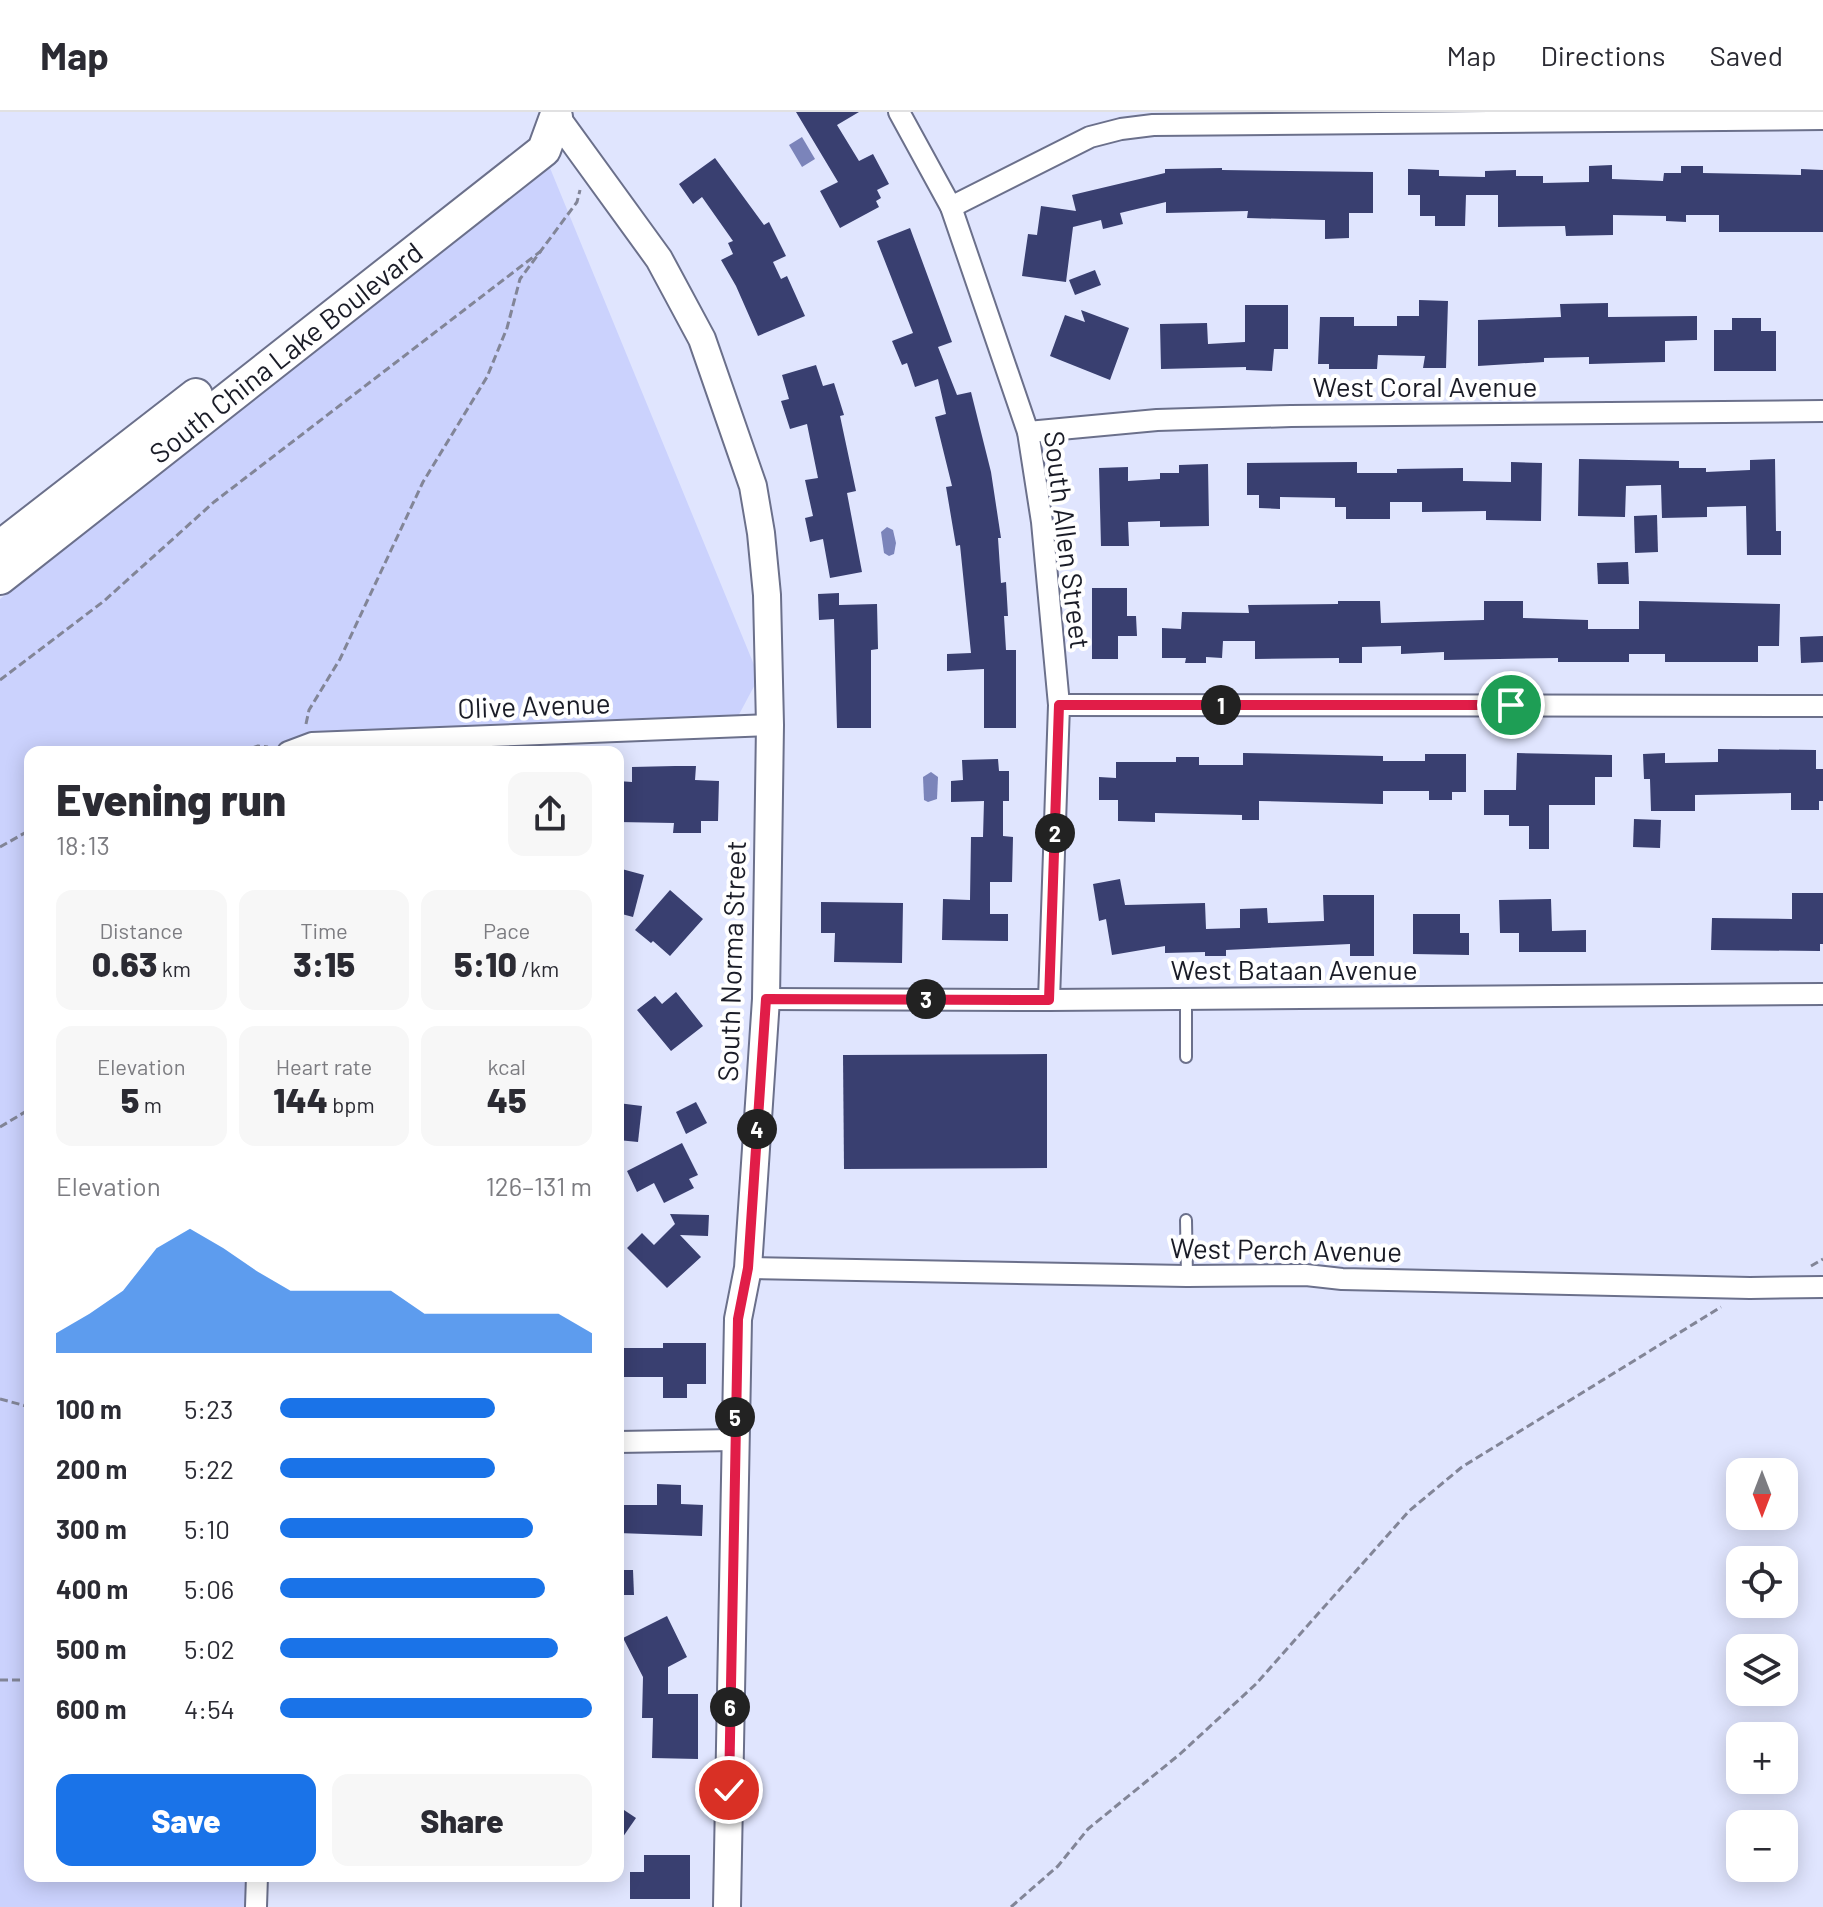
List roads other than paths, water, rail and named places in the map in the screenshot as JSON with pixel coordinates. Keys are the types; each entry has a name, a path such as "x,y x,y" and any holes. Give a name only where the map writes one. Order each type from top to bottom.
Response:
{"main road":[{"name":"South China Lake Boulevard","path":"0,547 559,114"},
{"name":"South China Lake Boulevard","path":"0,578 544,150 559,114"}],"street":[{"name":"South Allen Street","path":"899,112 951,207 1028,432 1042,522 1059,705 1049,1000"},
{"name":"South Norma Street","path":"559,114 586,158 659,259 702,339 753,486 767,595 770,725 766,999 748,1268 738,1319 727,1907"},
{"path":"951,207 1090,137 1153,125 1823,119"},
{"name":"West Coral Avenue","path":"1028,432 1157,420 1291,416 1823,411"},
{"path":"1059,705 1823,706"},
{"name":"Olive Avenue","path":"304,746 312,743 770,725"},
{"name":"West Bataan Avenue","path":"766,999 1823,994"},
{"name":"West Perch Avenue","path":"748,1268 1187,1276 1306,1275 1358,1280 1823,1287"},
{"path":"624,1442 734,1440"},
{"path":"256,1907 257,1882"}],"lane":[{"path":"1186,998 1186,1057"},
{"path":"1186,1220 1187,1276"}]}
